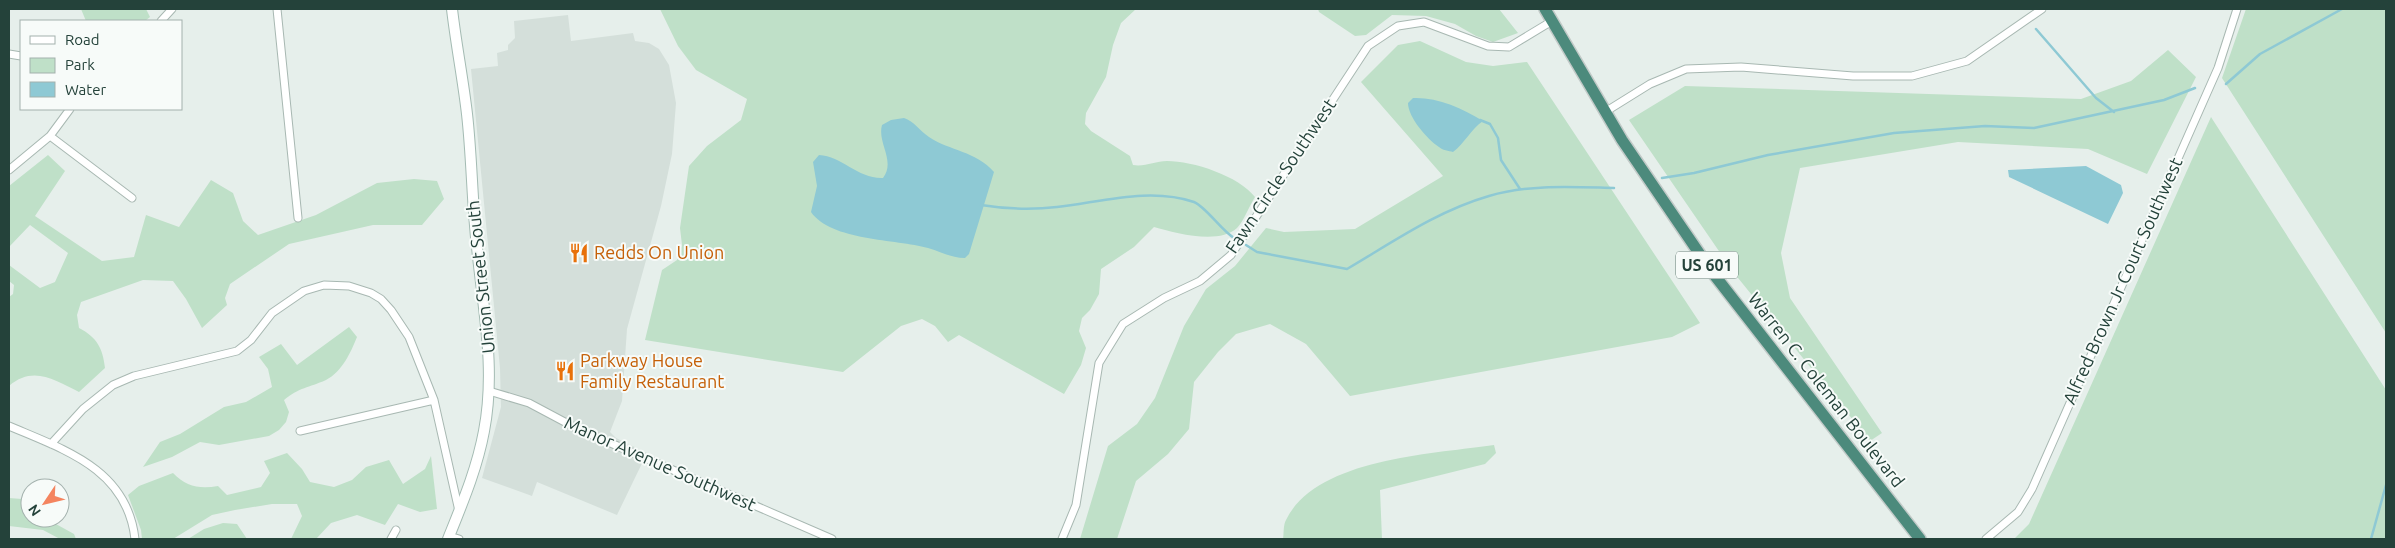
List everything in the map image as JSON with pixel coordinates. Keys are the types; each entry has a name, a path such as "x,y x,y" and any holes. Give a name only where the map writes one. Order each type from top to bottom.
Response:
{"highway":[{"name":"Warren C. Coleman Boulevard","path":"1545,9 1605,112 1652,186 1712,272 1920,539"}],"main road":[{"name":"Union Street South","path":"452,9 467,114 476,245 490,348 489,391 480,451 459,511 452,538"}],"street":[{"path":"162,20 172,9"},
{"path":"277,9 298,218"},
{"path":"1605,112 1650,84 1686,69 1741,67 1853,76 1912,76 1967,61 2042,9"},
{"name":"Alfred Brown Jr Court Southwest","path":"1986,539 2018,512 2032,489 2218,68 2237,9"},
{"name":"Fawn Circle Southwest","path":"1062,539 1076,506 1099,363 1123,324 1164,298 1200,281 1231,255 1368,46 1398,26 1424,22 1488,46 1508,47 1552,20"},
{"path":"9,170 50,136 69,110"},
{"path":"50,136 132,198"},
{"path":"51,444 83,409 113,385 134,376 237,351 251,340 272,313 304,291 324,285 349,286 371,293 392,310 418,354 434,400 459,511"},
{"name":"Manor Avenue Southwest","path":"489,391 529,403 583,431 832,539"},
{"path":"300,430 434,400"},
{"path":"9,426 70,452 104,474 126,507 135,539"},
{"path":"392,539 396,530"}],"shaded area":[{"path":"568,15 571,41 633,33 635,41 649,43 659,49 669,65 676,103 672,154 661,206 627,329 622,401 610,432 616,438 647,453 617,515 537,482 532,496 482,478 501,407 500,368 471,69 498,66 497,53 508,50 508,45 515,38 514,21"}],"green space":[{"path":"81,9 146,9 150,17 146,20 86,20"},
{"path":"660,9 1136,9 1121,23 1113,45 1106,77 1086,113 1085,124 1091,131 1130,156 1133,165 1167,161 1202,167 1227,176 1248,189 1255,197 1240,225 1229,233 1208,237 1154,227 1134,247 1101,269 1099,294 1090,310 1082,318 1079,331 1086,348 1081,365 1064,394 959,335 948,342 935,326 922,319 901,326 843,372 645,340 662,270 677,260 682,245 680,228 689,166 707,146 741,120 747,99 696,70 678,46"},
{"path":"1318,9 1499,9 1518,33 1493,42 1476,36 1455,24 1426,16 1392,15 1366,35 1355,36 1319,12"},
{"path":"2246,9 2386,9 2386,333 2222,78"},
{"path":"1420,41 1466,62 1493,66 1527,62 1700,323 1672,337 1350,396 1306,344 1270,324 1236,334 1218,352 1194,382 1189,429 1168,454 1136,481 1117,539 1080,539 1108,446 1137,424 1155,398 1184,326 1206,289 1235,266 1266,228 1284,232 1355,229 1443,176 1361,82 1398,45"},
{"path":"2168,50 2196,77 2147,174 2088,149 1958,142 1800,168 1781,253 1790,298 1882,433 1870,441 1734,273 1629,120 1685,86 2081,99 2131,81"},
{"path":"2211,117 2386,390 2386,539 2014,539 2029,524"},
{"path":"48,155 65,171 35,216 102,261 134,257 146,215 179,227 211,180 233,193 243,221 258,235 316,215 377,183 414,179 437,181 444,199 422,225 373,225 289,244 230,284 225,298 227,305 202,328 186,299 173,281 143,280 81,302 77,315 79,328 90,335 98,344 103,355 105,368 79,392 53,379 35,376 27,376 9,386 9,297 13,294 14,285 9,281 9,265 40,288 55,282 68,253 30,225 9,247 9,186"},
{"path":"349,327 357,337 345,361 337,372 326,380 300,390 284,400 289,412 286,422 279,430 269,436 219,445 200,442 172,457 143,467 160,442 180,434 224,407 246,402 272,387 268,369 259,357 281,344 297,365"},
{"path":"1494,445 1496,453 1485,464 1380,490 1382,539 1283,539 1285,522 1301,499 1323,483 1349,471 1410,456"},
{"path":"287,453 302,469 310,482 334,487 352,480 366,467 389,460 403,484 425,469 431,456 437,509 420,512 398,504 385,525 357,515 331,523 316,539 291,539 302,516 297,504 272,504 212,515 173,539 142,539 141,530 128,495 139,486 173,473 178,478 194,486 218,486 227,495 261,487 270,473 264,461"},
{"path":"9,498 20,499 20,527 9,526"},
{"path":"223,523 237,524 247,539 188,539 204,529"},
{"path":"26,528 63,528 74,534 76,539 60,539 43,530"}],"water":[{"path":"1413,98 1440,101 1483,121 1453,152 1444,150 1429,139 1411,115 1408,103"},
{"path":"904,118 911,121 937,142 971,155 994,172 969,254 965,258 951,256 915,245 848,234 820,222 811,212 817,186 813,162 819,155 835,159 866,175 883,178 888,165 881,132 882,125 891,120"},
{"path":"2086,166 2121,185 2123,193 2108,224 2009,177 2008,170"}],"waterway":[{"path":"2226,84 2260,54 2342,9"},
{"path":"2036,29 2096,98 2114,112"},
{"path":"1662,178 1694,173 1768,155 1894,133 1985,126 2034,128 2164,100 2195,88"},
{"path":"1480,120 1490,124 1498,138 1501,160 1520,189"},
{"path":"1246,245 1257,252 1347,269 1433,219 1470,202 1489,196 1535,188 1614,188"},
{"path":"981,205 1038,209 1126,197 1160,196 1177,198 1199,205 1234,238"},
{"path":"2371,539 2386,485"}],"place":[{"name":"Redds On Union","path":"579,253"},
{"name":"Parkway House Family Restaurant","path":"565,371"}]}
